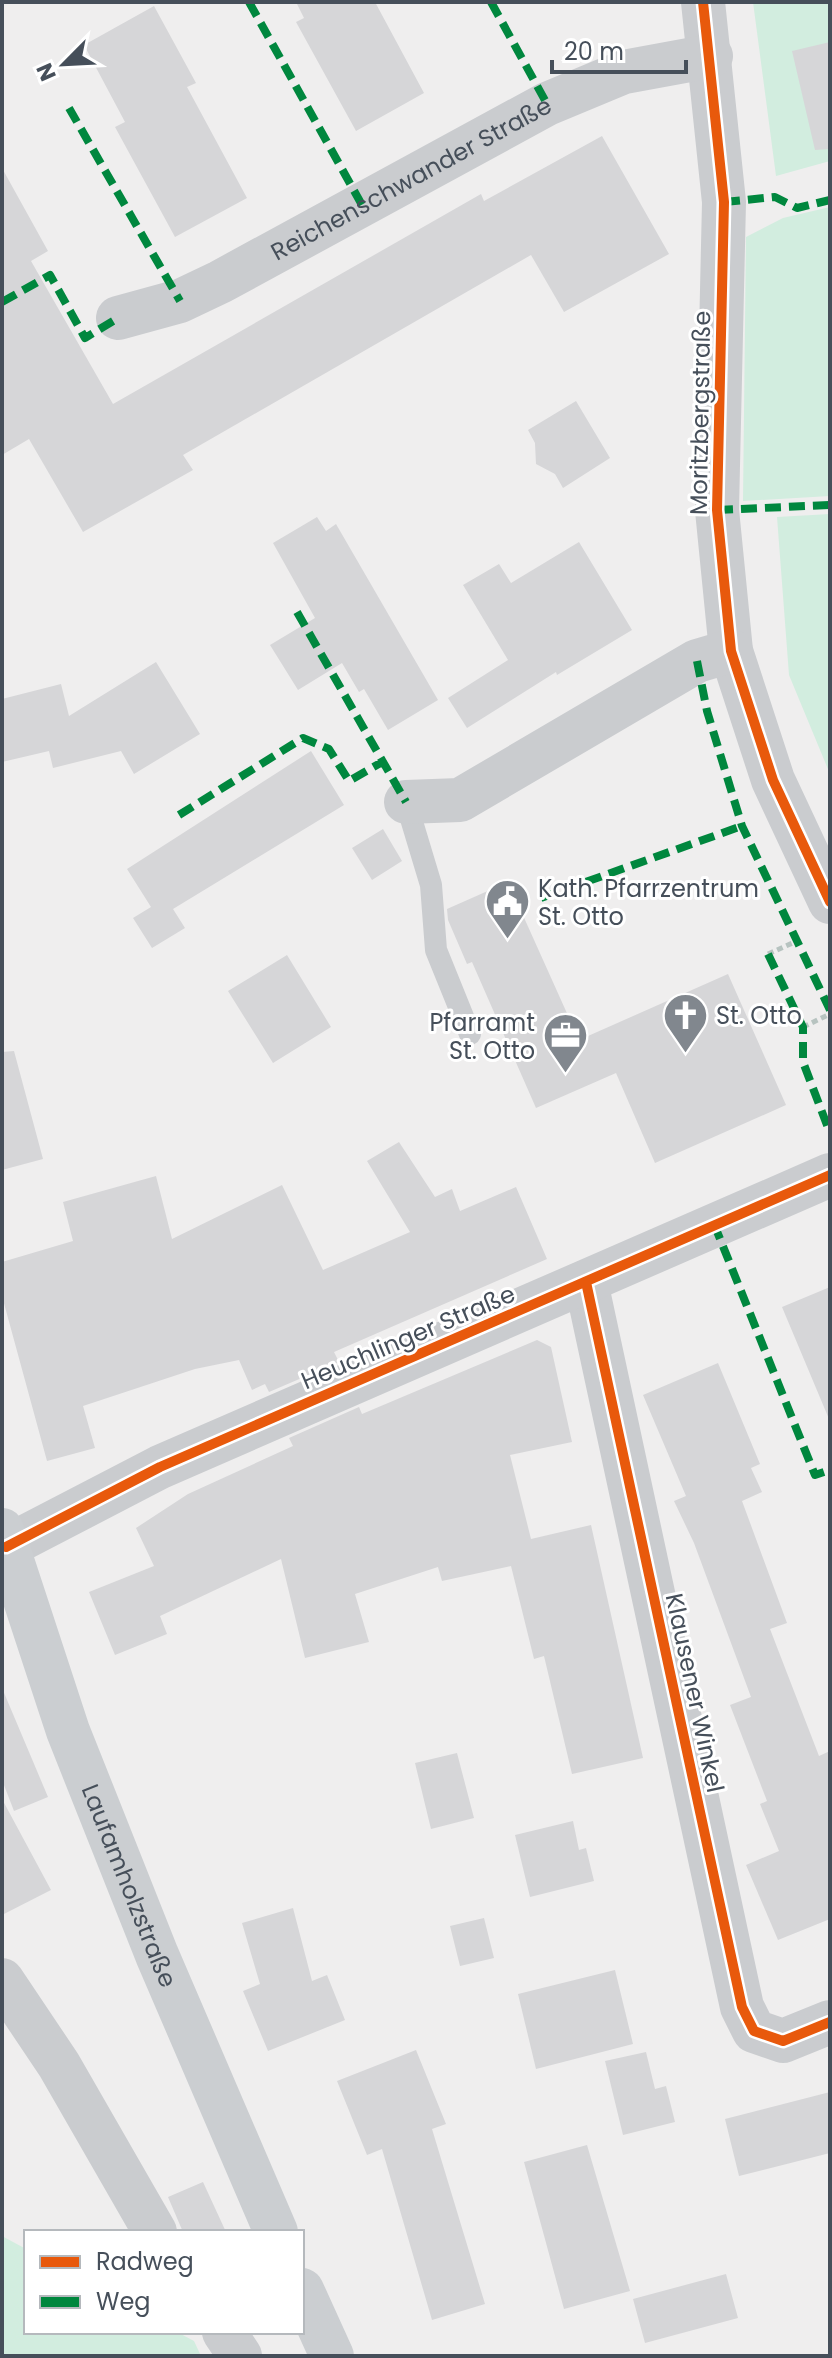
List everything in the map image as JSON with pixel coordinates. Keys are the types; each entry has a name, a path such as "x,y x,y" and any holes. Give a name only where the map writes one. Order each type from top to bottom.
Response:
{"main road":[{"name":"Laufamholzstraße","path":"4,1538 36,1644 84,1773 172,1991 275,2230"},
{"path":"304,2294 332,2356"}],"street":[{"name":"Moritzbergstraße","path":"703,2 724,202 717,510 731,651 773,780 830,902"},
{"name":"Reichenschwander Straße","path":"118,318 180,301 220,282 547,104 624,72 711,56"},
{"path":"406,802 460,800 697,661 731,651"},
{"name":"Heuchlinger Straße","path":"4,1538 830,1175"},
{"name":"Klausener Winkel","path":"586,1282 742,2007 754,2031 783,2041 830,2022"},
{"path":"2,1980 59,2065 154,2230"},
{"path":"225,2334 240,2356"}],"lane":[{"path":"406,802 431,885 436,950 470,1034"}],"path":[{"path":"768,954 797,941"},
{"path":"803,1027 830,1014"}],"green space":[{"path":"753,2 830,2 830,161 776,176"},
{"path":"830,207 830,496 743,501 746,237 783,218"},
{"path":"830,514 830,774 789,675 777,517"},
{"path":"2,2236 24,2248 24,2334 181,2334 194,2341 201,2356 2,2356"}],"building":[{"path":"296,2 375,2 424,93 356,131 296,22 304,18"},
{"path":"154,6 196,83 187,87 247,198 175,237 115,127 125,122 84,45"},
{"path":"830,42 830,149 815,150 792,51"},
{"path":"602,136 669,254 564,312 531,255 183,455 193,470 83,532 29,439 2,455 2,168 48,251 31,261 113,404 481,194 484,201"},
{"path":"576,401 610,458 563,488 555,474 536,464 535,443 528,430"},
{"path":"317,517 326,531 336,524 438,700 388,730 364,689 359,692 342,663 298,690 270,645 315,618 273,543"},
{"path":"579,542 632,630 557,675 556,672 467,728 448,698 508,660 463,585 499,564 511,583"},
{"path":"156,662 200,734 134,774 121,751 53,768 49,751 2,762 2,699 61,684 69,716"},
{"path":"311,751 344,805 173,909 185,928 152,948 133,918 151,907 127,869"},
{"path":"383,829 402,861 372,880 352,848"},
{"path":"508,882 579,1040 728,974 786,1105 655,1163 616,1073 536,1108 472,962 467,964 448,920 447,909"},
{"path":"287,955 331,1027 273,1063 228,991"},
{"path":"14,1051 43,1159 2,1170 2,1052"},
{"path":"399,1142 435,1197 452,1189 460,1211 516,1187 547,1259 334,1352 339,1362 269,1392 265,1384 252,1390 239,1360 195,1369 83,1406 95,1448 47,1461 2,1296 2,1262 73,1241 63,1202 156,1176 172,1239 282,1185 323,1270 410,1232 367,1161"},
{"path":"830,1287 830,1419 829,1419 782,1307"},
{"path":"537,1340 551,1347 572,1442 510,1455 531,1539 591,1525 643,1758 572,1774 544,1656 534,1659 511,1566 442,1581 438,1567 355,1594 369,1642 305,1658 281,1559 160,1616 167,1634 115,1655 89,1592 154,1566 136,1528 188,1494 293,1446 289,1438 359,1407 362,1414"},
{"path":"718,1363 760,1464 751,1468 762,1492 742,1501 787,1623 770,1629 819,1756 830,1751 830,1919 778,1940 746,1865 779,1851 760,1804 767,1801 730,1705 751,1697 694,1543 674,1501 686,1496 643,1395"},
{"path":"2,1688 48,1797 14,1811 2,1780"},
{"path":"457,1753 474,1818 431,1829 415,1763"},
{"path":"2,1799 51,1890 2,1915"},
{"path":"573,1821 579,1850 586,1848 594,1881 530,1897 515,1835"},
{"path":"293,1908 312,1981 327,1975 345,2020 268,2051 243,1991 260,1984 242,1923"},
{"path":"484,1918 494,1958 460,1966 450,1926"},
{"path":"615,1970 633,2044 536,2069 518,1994"},
{"path":"416,2050 446,2124 432,2129 485,2304 432,2320 382,2149 367,2155 337,2081"},
{"path":"646,2052 655,2089 666,2086 675,2122 623,2135 605,2061"},
{"path":"830,2092 830,2153 739,2176 725,2119"},
{"path":"587,2145 630,2291 564,2309 524,2162"},
{"path":"203,2182 225,2230 182,2230 168,2197"},
{"path":"726,2274 738,2318 645,2343 633,2299"}],"marked path":[{"path":"249,2 362,205"},
{"path":"491,2 547,104"},
{"path":"69,108 180,301"},
{"path":"724,202 775,197 797,208 830,200"},
{"path":"2,302 50,275 85,338 118,318"},
{"path":"717,510 830,505"},
{"path":"297,612 406,802"},
{"path":"697,661 707,711 742,826 830,1010"},
{"path":"179,815 303,738 329,749 349,781 384,761"},
{"path":"541,898 742,826"},
{"path":"768,954 803,1027 803,1062 830,1133"},
{"path":"714,1224 815,1475 830,1470"}],"cycle path":[{"path":"703,2 724,202 717,510 731,651 773,780 830,902"},
{"path":"6,1547 160,1467 830,1175"},
{"path":"586,1282 742,2007 754,2031 783,2041 830,2022"}],"place":[{"name":"Kath. Pfarrzentrum St. Otto","path":"507,941"},
{"name":"St. Otto","path":"685,1054"},
{"name":"Pfarramt St. Otto","path":"566,1075"}]}
